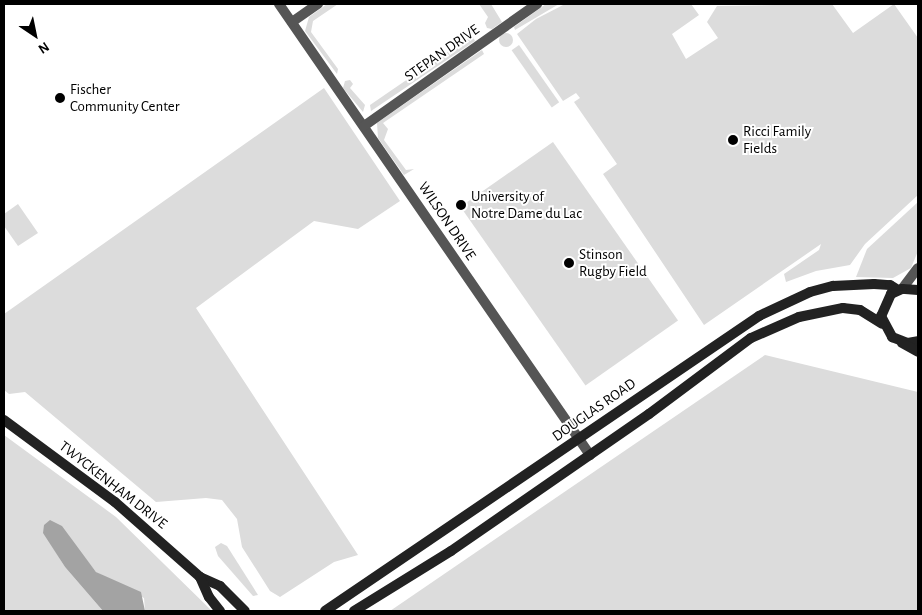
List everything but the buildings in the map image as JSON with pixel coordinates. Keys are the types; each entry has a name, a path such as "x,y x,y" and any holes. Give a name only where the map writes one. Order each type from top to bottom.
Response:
{"street":[{"name":"WILSON DRIVE","path":"279,4 590,455"},
{"path":"292,22 318,4"},
{"name":"STEPAN DRIVE","path":"364,126 537,4"},
{"path":"882,324 885,300 900,289 918,268"},
{"name":"DOUGLAS ROAD","path":"325,611 730,334 787,302 833,286 854,283 890,285 900,289 918,290"},
{"path":"354,611 451,551 590,455 725,356 770,328 799,317 843,308 860,310 882,324 899,341 918,352"},
{"path":"899,341 918,340"},
{"name":"TWYCKENHAM DRIVE","path":"4,420 115,502 200,577 220,586 245,611"},
{"name":"TWYCKENHAM DRIVE","path":"200,577 209,597 220,611"}],"shaded area":[{"path":"327,4 338,4 313,21 311,32 338,69 337,74 305,31 309,17"},
{"path":"479,4 491,4 502,22 492,29 487,28 485,23 488,17"},
{"path":"546,4 559,4 515,30 514,27"},
{"name":"Ricci Family Fields","path":"565,4 691,4 699,15 672,34 686,59 718,38 707,22 717,6 832,4 853,33 894,4 918,38 918,195 865,244 850,265 816,271 786,282 784,274 819,250 821,244 704,325 603,174 617,164 574,102 580,98 576,93 563,101 517,34 536,19"},
{"path":"503,33 509,33 513,40 509,47 503,47 499,43 499,37"},
{"path":"472,35 475,41 371,111 370,105"},
{"path":"519,45 559,102 552,108 512,50"},
{"path":"482,50 484,54 383,123 388,129 384,140 406,170 414,169 404,175 378,138 377,123"},
{"path":"350,80 353,84 350,88 365,105 363,112 343,88 345,81"},
{"path":"324,88 400,201 358,229 314,221 196,308 358,555 334,562 280,597 270,591 242,547 237,519 222,500 206,498 156,502 25,392 9,394 4,390 4,314"},
{"name":"Stinson Rugby Field","path":"553,142 678,321 585,385 460,207"},
{"path":"918,202 918,251 911,268 893,278 856,277 867,249"},
{"path":"18,204 38,233 18,246 4,226 4,214"},
{"path":"765,355 918,392 918,611 390,611"},
{"path":"4,435 116,517 212,611 145,611 144,598 96,572 74,544 44,525 44,533 65,567 103,611 4,611"},
{"path":"50,520 62,526 96,572 141,592 145,611 103,611 65,567 43,533 44,525"},
{"path":"221,543 227,546 258,595 253,596 218,556 215,547"}],"place":[{"name":"Fischer Community Center","path":"60,98"},
{"name":"Ricci Family Fields","path":"733,140"},
{"name":"University of Notre Dame du Lac","path":"461,205"},
{"name":"Stinson Rugby Field","path":"569,263"}]}
